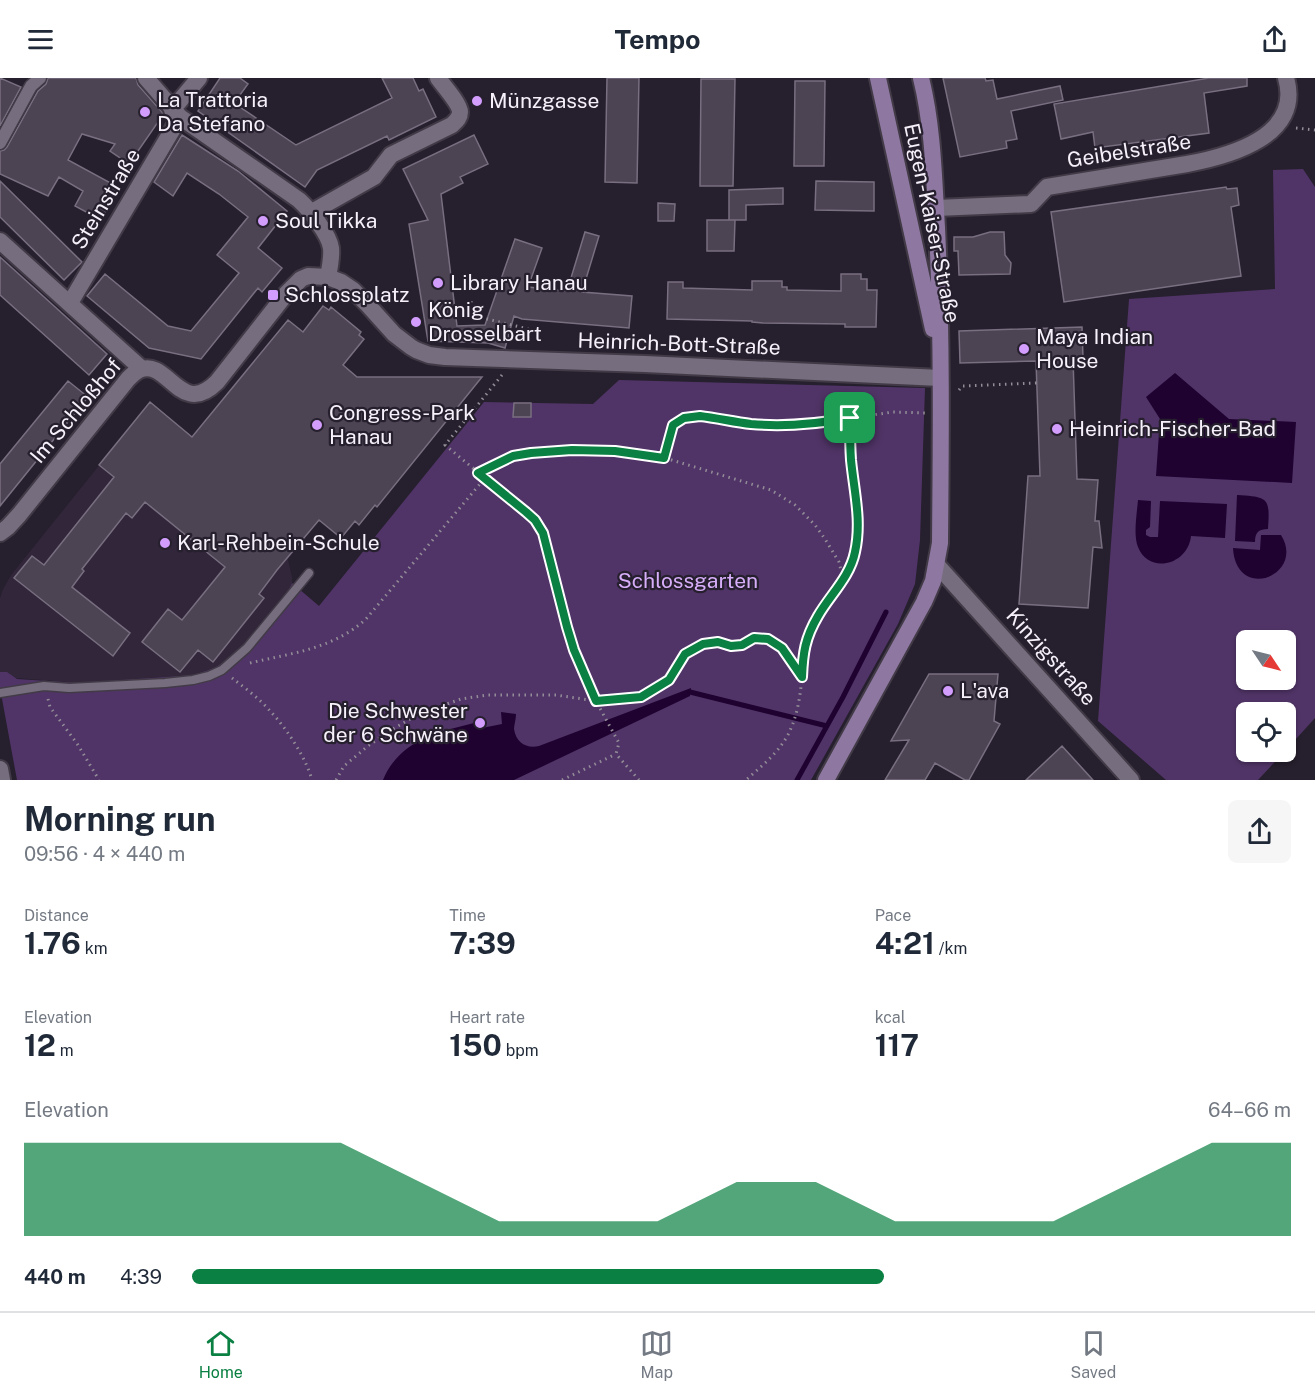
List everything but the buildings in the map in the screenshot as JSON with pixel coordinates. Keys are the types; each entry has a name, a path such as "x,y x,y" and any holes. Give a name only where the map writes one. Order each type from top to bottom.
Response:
{"main road":[{"name":"Eugen-Kaiser-Straße","path":"878,78 925,293 940,378"},
{"name":"Eugen-Kaiser-Straße","path":"826,780 924,602 933,581 940,543 940,293 927,102 921,78"}],"street":[{"path":"0,143 32,86 40,78"},
{"path":"146,78 176,113 299,200 312,212 331,245 328,277"},
{"name":"Steinstraße","path":"70,303 176,113 199,78"},
{"path":"312,212 374,177 391,155 457,121 460,115 459,108 438,78"},
{"name":"Geibelstraße","path":"936,208 1031,204 1047,187 1228,155 1263,138 1277,126 1286,113 1288,84 1286,78"},
{"path":"0,241 142,369"},
{"name":"Im Schloßhof","path":"0,533 19,515 128,379 142,369 149,369 158,372 192,395 209,390 218,382 286,294 301,279 315,275 328,277"},
{"name":"Heinrich-Bott-Straße","path":"328,277 353,290 394,334 416,350 429,355 940,378"},
{"name":"Kinzigstraße","path":"937,565 1131,780"},
{"path":"0,770 2,780"}],"lane":[{"path":"0,693 44,686 69,688 165,683 209,676 222,670 247,648 309,573"}],"path":[{"path":"471,301 471,315 528,328 528,360"},
{"path":"664,458 673,425 684,418 700,416 750,424 805,425 893,412 941,413 962,386 1037,383"},
{"path":"491,388 445,446 531,516 543,533 574,650 596,701 619,743 616,754"},
{"path":"746,780 772,756 784,742 791,728 798,704 803,653 807,638 818,616 843,579 855,551 858,505 851,459 850,418"},
{"path":"478,473 513,456 531,453 572,450 615,451 664,458 771,490 795,505 825,539 839,562 843,579"},
{"path":"222,670 324,645 356,628 484,478"},
{"path":"336,780 344,766 368,746 419,714 461,699 488,695 556,695 596,701 641,697 669,680 685,654 703,644 718,642 731,646 742,645 754,638 768,639 782,648 802,677"},
{"path":"222,670 271,711 309,769 312,780"},
{"path":"44,686 50,707 78,745 99,780"},
{"path":"562,780 616,754"},
{"path":"616,754 639,780"}],"shaded area":[{"path":"1175,373 1229,419 1296,422 1292,483 1156,476 1160,419 1146,397"},
{"name":"Karl-Rehbein-Schule","path":"150,402 192,437 267,522 298,547 288,559 292,577 289,589 242,647 221,664 193,675 80,683 16,678 0,672 0,598 3,589 11,575"},
{"path":"1237,495 1261,498 1268,505 1268,529 1258,532 1255,542 1235,541"},
{"path":"1138,500 1151,501 1150,527 1146,530 1146,535 1150,537 1158,537 1160,501 1227,504 1225,538 1191,536 1183,554 1176,560 1168,563 1150,561 1143,556 1137,542"},
{"path":"1261,535 1281,535 1286,549 1284,562 1278,571 1268,577 1256,579 1245,575 1237,565 1233,548 1260,550"},
{"path":"691,688 690,696 514,780 383,780 399,756 421,740 446,730 474,723 477,729 502,724 501,712 516,714 514,729 517,738 526,746 535,747"}],"green space":[{"path":"1303,169 1315,187 1315,718 1296,739 1296,702 1236,702 1236,762 1275,762 1258,780 1166,780 1098,721 1129,299 1275,289 1273,170"},
{"name":"Schlossgarten","path":"619,380 925,388 920,540 915,584 898,624 811,780 17,780 0,688 0,672 7,672 17,679 80,683 193,675 213,668 229,658 248,641 292,583 319,606 484,402 593,404"}],"waterway":[{"path":"797,780 886,612"},
{"path":"690,692 827,726"}],"place":[{"name":"Münzgasse","path":"477,101"},
{"name":"La Trattoria Da Stefano","path":"145,112"},
{"name":"Soul Tikka","path":"263,221"},
{"name":"Library Hanau","path":"438,283"},
{"name":"Schlossplatz","path":"273,295"},
{"name":"König Drosselbart","path":"416,322"},
{"name":"Maya Indian House","path":"1024,349"},
{"name":"Congress-Park Hanau","path":"317,425"},
{"name":"Heinrich-Fischer-Bad","path":"1057,429"},
{"name":"Karl-Rehbein-Schule","path":"165,543"},
{"name":"L'ava","path":"948,691"},
{"name":"Die Schwester der 6 Schwäne","path":"480,723"}],"route":[{"path":"700,416 750,424 777,425 805,425 850,418 851,459 858,505 855,551 843,579 818,616 807,638 803,653 802,677 782,648 768,639 754,638 742,645 731,646 718,642 703,644 685,654 669,680 641,697 596,701 574,650 561,608 543,533 535,520 478,473 513,456 531,453 572,450 615,451 664,458 673,425 684,418 700,416"}]}
